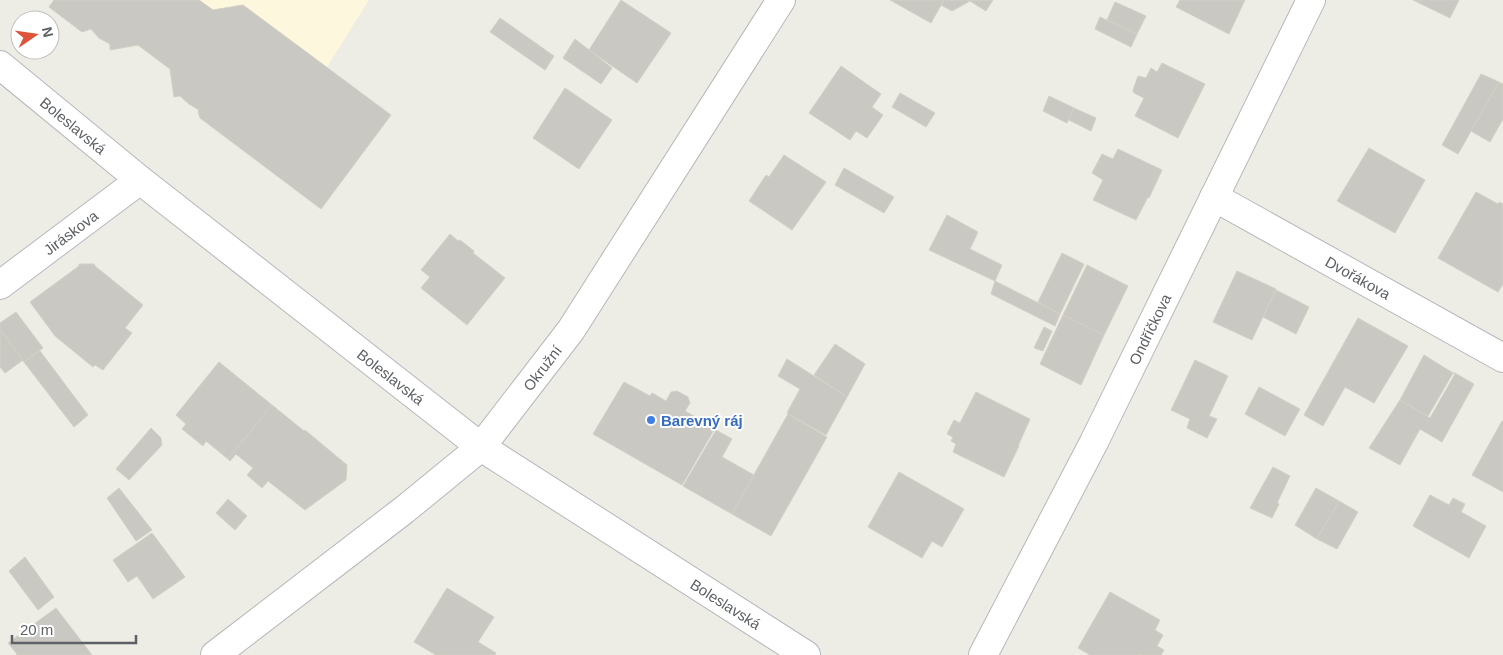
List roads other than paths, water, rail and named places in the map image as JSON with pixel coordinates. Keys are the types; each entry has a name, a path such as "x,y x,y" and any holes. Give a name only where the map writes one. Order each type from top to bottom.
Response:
{"street":[{"name":"Okružní","path":"215,655 404,510 481,447 571,330 781,0"},
{"name":"Ondříčkova","path":"983,655 1094,442 1311,0"},
{"name":"Boleslavská","path":"0,65 140,180 481,447 806,655"},
{"name":"Jiráskova","path":"0,285 140,180"},
{"name":"Dvořákova","path":"1214,197 1503,358"}],"place":[{"name":"Barevný ráj","path":"651,420"}]}
